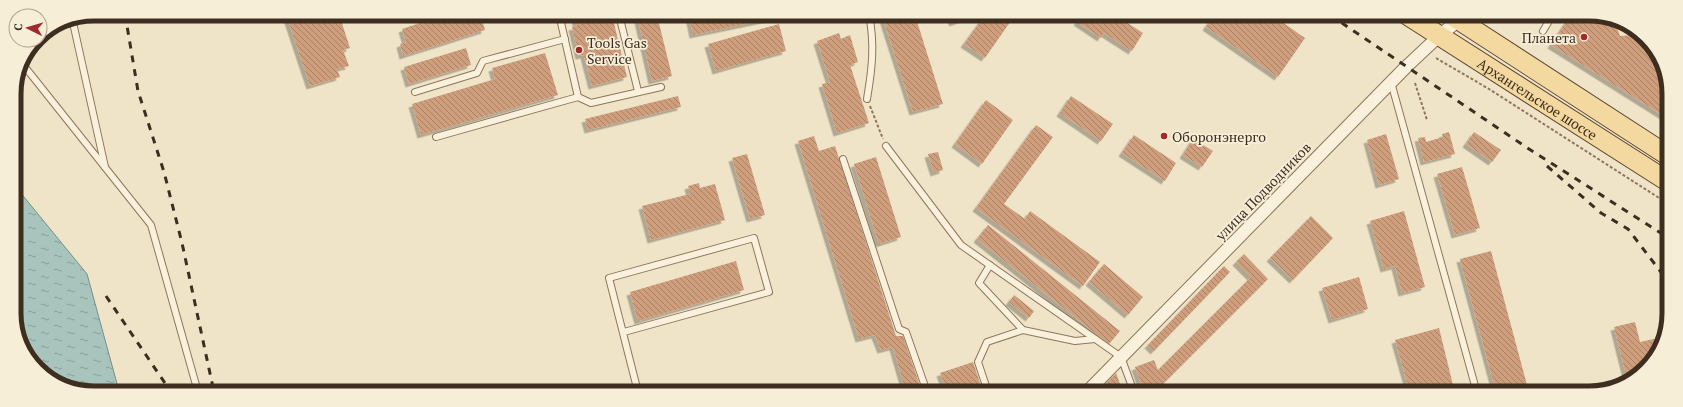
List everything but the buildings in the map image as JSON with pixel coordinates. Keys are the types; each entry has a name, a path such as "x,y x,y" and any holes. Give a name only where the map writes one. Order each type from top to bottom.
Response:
{"main road":[{"name":"Архангельское шоссе","path":"1416,21 1662,178"},
{"name":"Архангельское шоссе","path":"1464,21 1662,152"}],"street":[{"name":"улица Подводников","path":"1092,386 1391,82 1454,21"}],"lane":[{"path":"560,21 578,97"},
{"path":"620,21 638,91"},
{"path":"867,99 873,64 870,21"},
{"path":"1542,31 1549,21"},
{"path":"73,24 106,169"},
{"path":"415,92 477,73 483,61 564,39"},
{"path":"26,68 151,225 196,386"},
{"path":"1391,82 1475,386"},
{"path":"436,137 578,97 591,103 638,91 661,87"},
{"path":"886,146 961,245 1121,357 1132,386"},
{"path":"843,159 899,329 906,332 925,386"},
{"path":"624,332 769,292 754,238 609,278 637,386"},
{"path":"990,266 979,283 1022,330"},
{"path":"986,386 978,362 987,342 1022,330 1075,341 1095,339"}],"path":[{"path":"1436,58 1489,89 1662,200"},
{"path":"1415,83 1427,120"},
{"path":"867,99 886,146"}],"water":[{"path":"21,193 87,274 118,386 89,386 71,382 53,374 42,365 31,350 22,327 21,318"}],"railway":[{"path":"126,21 138,91 164,172 182,243 213,386"},
{"path":"1339,21 1526,147 1662,234"},
{"path":"1547,166 1601,213 1628,229 1662,273"},
{"path":"106,296 167,386"}],"place":[{"name":"Планета","path":"1584,37"},
{"name":"Tools Gas Service","path":"579,50"},
{"name":"Оборонэнерго","path":"1164,136"}]}
